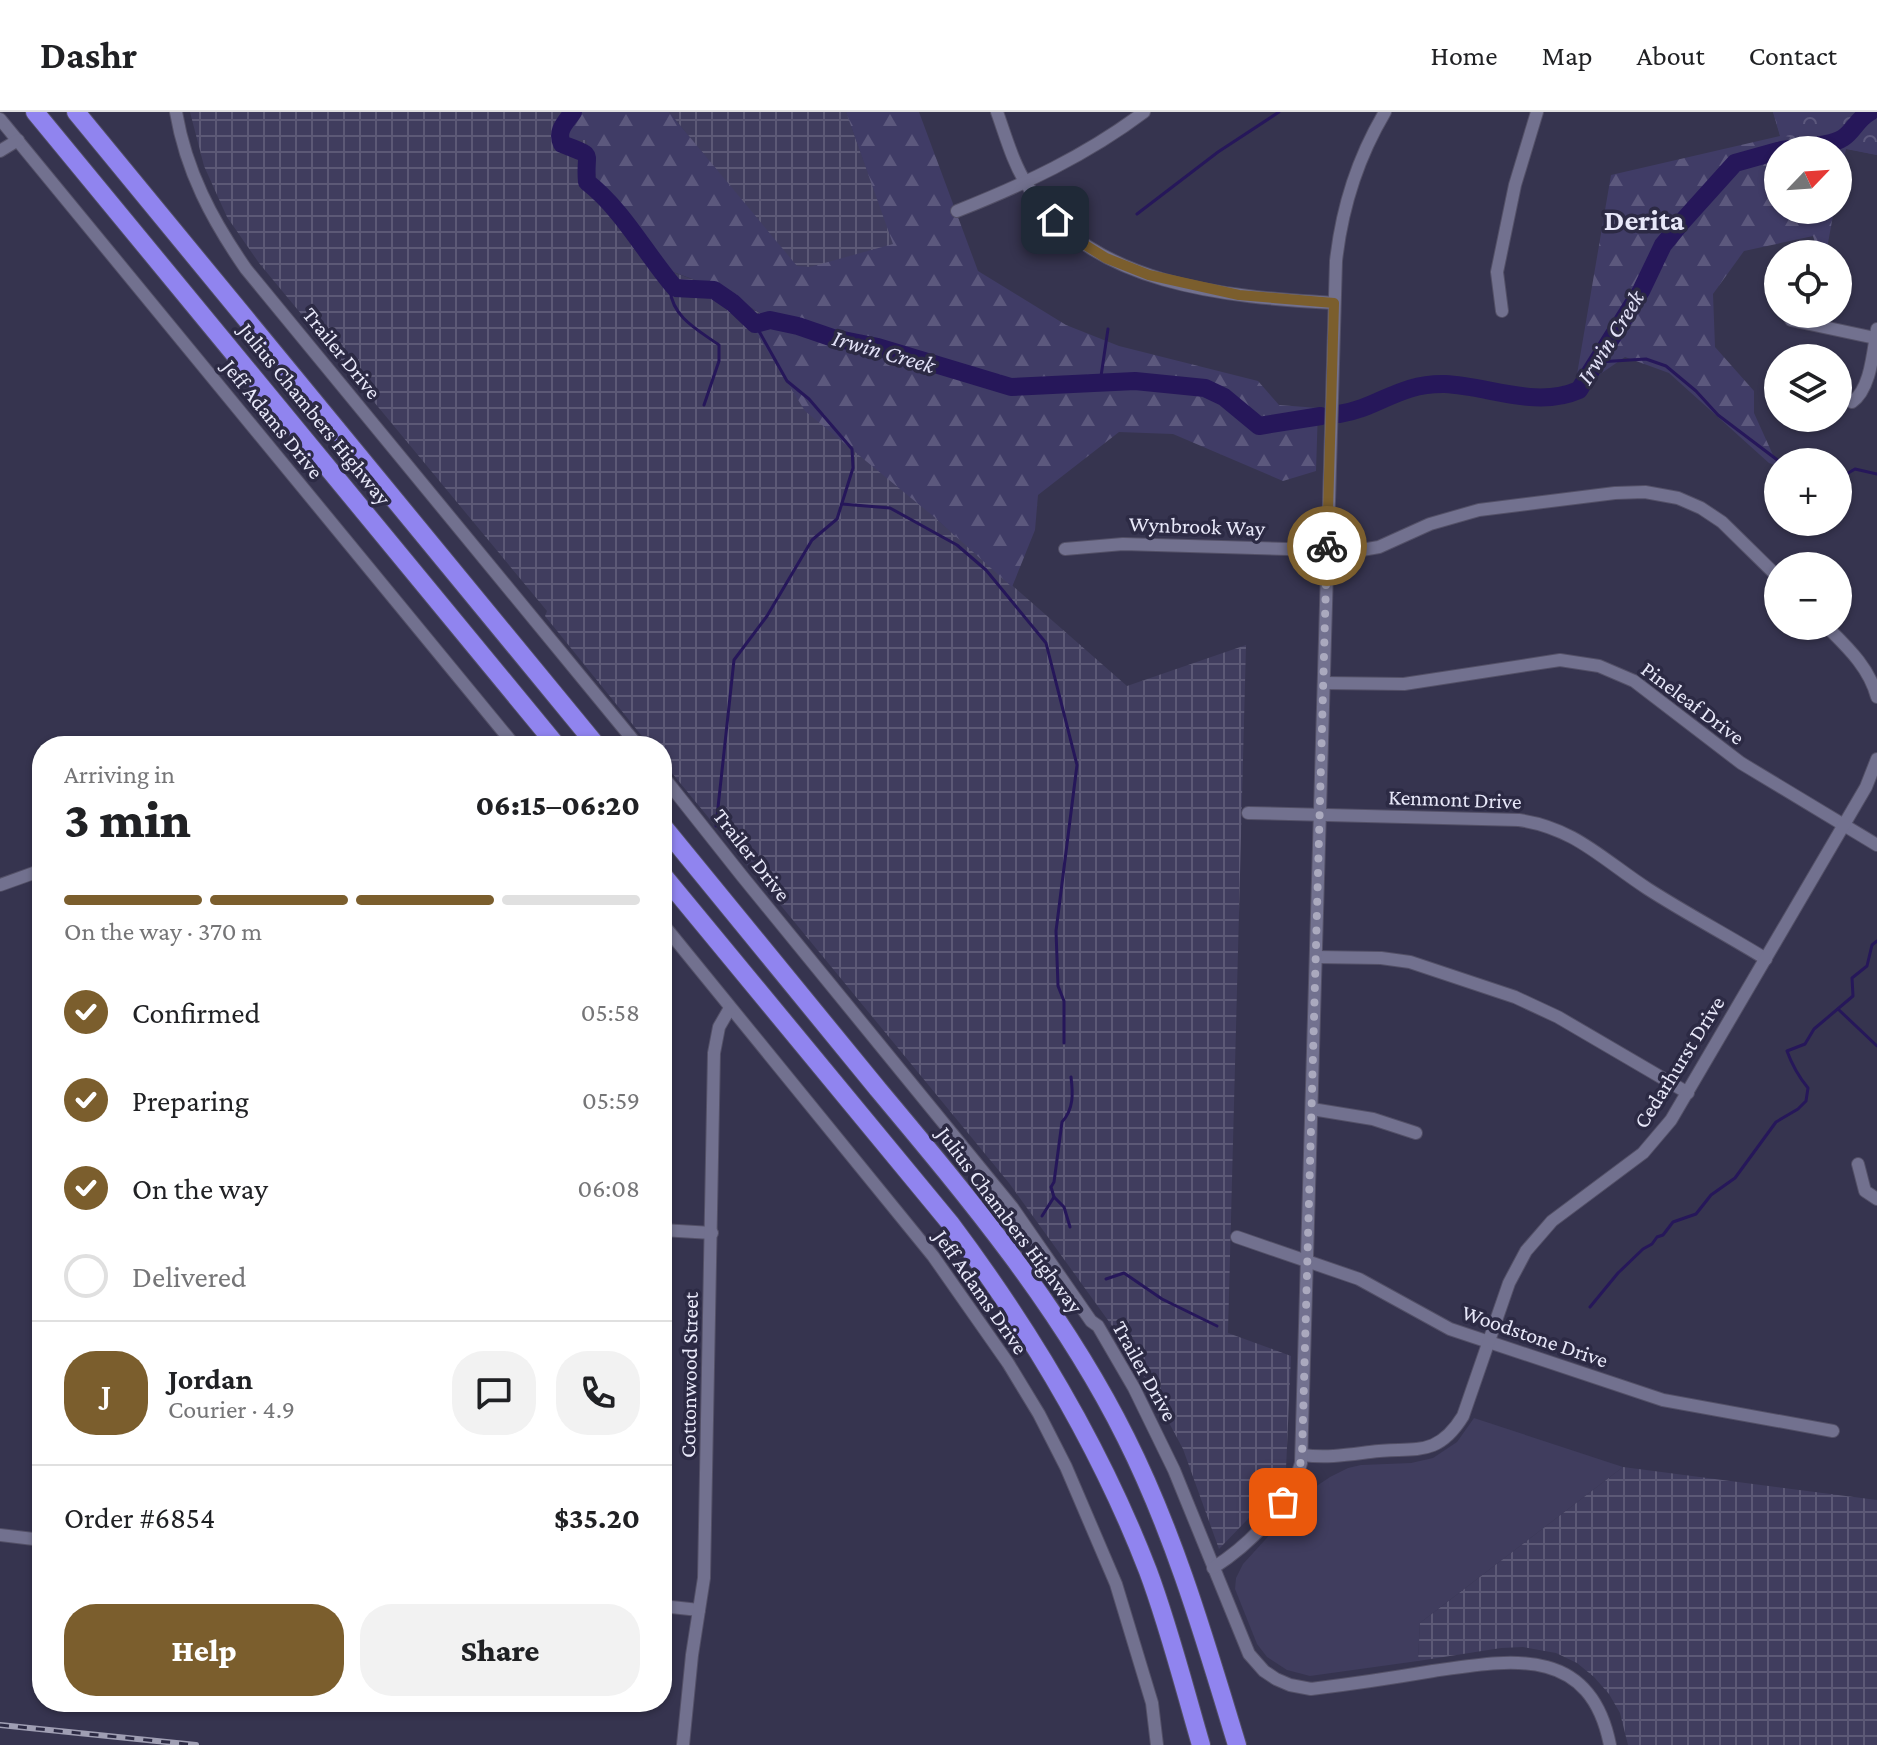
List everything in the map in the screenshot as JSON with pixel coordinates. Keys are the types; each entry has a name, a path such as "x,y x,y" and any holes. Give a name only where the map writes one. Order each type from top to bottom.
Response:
{"highway":[{"name":"Julius Chambers Highway","path":"35,112 549,736"},
{"name":"Julius Chambers Highway","path":"76,112 589,736"},
{"name":"Julius Chambers Highway","path":"672,837 974,1204 1051,1312 1125,1436 1167,1528 1237,1745"},
{"path":"672,886 950,1223 1042,1354 1095,1452 1147,1570 1201,1745"}],"street":[{"name":"Trailer Drive","path":"176,112 197,187 241,262 630,736"},
{"path":"997,112 1026,183 1046,211 1074,238 1123,266 1149,275 1239,295 1334,303"},
{"path":"957,211 1026,183 1092,147 1144,112"},
{"path":"1213,1568 1242,1547 1283,1502 1298,1475 1302,1455 1336,261 1345,203 1361,155 1385,112"},
{"path":"1502,311 1497,272 1499,258 1512,196 1537,112"},
{"name":"Jeff Adams Drive","path":"0,119 507,736"},
{"path":"0,151 18,140"},
{"path":"1840,328 1876,334 1865,385 1852,402"},
{"path":"1327,550 1356,551 1379,547 1430,524 1479,510 1645,492 1666,495 1701,508 1722,522 1764,563"},
{"name":"Wynbrook Way","path":"1065,549 1123,544 1327,550"},
{"path":"1840,640 1867,672 1877,697"},
{"name":"Pineleaf Drive","path":"1324,683 1415,683 1560,660 1599,666 1634,681 1741,763 1877,845"},
{"name":"Cedarhurst Drive","path":"1302,1455 1326,1458 1371,1452 1411,1452 1437,1443 1450,1433 1463,1416 1509,1283 1534,1241 1563,1212 1643,1153 1671,1120 1871,776 1877,759"},
{"name":"Trailer Drive","path":"672,788 1012,1207 1091,1321 1098,1326 1148,1415 1174,1470 1249,1654 1264,1671 1290,1685 1311,1689 1489,1663 1533,1663 1560,1672 1585,1691 1604,1720 1610,1745"},
{"name":"Kenmont Drive","path":"1248,813 1519,820 1549,826 1588,844 1644,887 1766,959"},
{"path":"0,885 32,874"},
{"name":"Jeff Adams Drive","path":"672,936 933,1256 991,1337 1039,1414 1066,1467 1116,1584 1152,1703 1157,1745"},
{"path":"1316,957 1381,958 1410,962 1515,997 1558,1017 1688,1093"},
{"name":"Cottonwood Street","path":"683,1745 704,1578 714,1053 719,1027 730,1008"},
{"path":"1312,1109 1373,1119 1416,1133"},
{"path":"1858,1164 1865,1191 1877,1199"},
{"path":"672,1231 712,1233"},
{"name":"Woodstone Drive","path":"1237,1237 1359,1279 1433,1321 1663,1400 1833,1431"},
{"path":"0,1535 32,1539"},
{"path":"672,1607 699,1610"}],"shaded area":[{"path":"190,112 576,112 565,140 586,139 598,184 667,270 722,290 766,317 750,323 933,516 1127,686 1246,645 1228,1333 1291,1356 1286,1469 1272,1494 1219,1549 1183,1449 1133,1355 1009,1183 672,773 672,736 642,736 545,616 547,611 259,263 227,217 204,166"},
{"path":"669,112 846,112 909,286 827,304"},
{"path":"1474,1418 1623,1467 1420,1623 1418,1661 1310,1676 1287,1670 1267,1657 1257,1644 1235,1589 1236,1578 1243,1564 1297,1505 1313,1492 1312,1489 1330,1477 1361,1465 1411,1463 1433,1458 1457,1442"},
{"path":"1623,1467 1877,1500 1877,1745 1628,1745 1620,1713 1609,1694 1577,1663 1556,1653 1523,1647 1501,1648 1418,1661 1420,1623"}],"green space":[{"path":"576,112 669,112 797,266 810,267 893,244 846,112 919,112 978,271 1066,325 1119,346 1258,381 1279,405 1318,408 1316,471 1283,481 1173,434 1119,432 1038,495 1035,530 1012,587 933,516 805,411 750,323 765,316 722,290 668,270 598,184 586,140 565,140"},
{"path":"1773,112 1877,112 1877,155 1852,150 1852,136 1780,136"},
{"path":"1773,112 1877,112 1877,155 1852,150 1852,136 1780,135"},
{"path":"1764,140 1764,224 1831,224 1829,240 1814,240 1813,236 1795,240 1764,240 1764,247 1744,251 1713,294 1715,347 1754,391 1754,413 1770,448 1764,448 1764,458 1669,373 1625,357 1574,392 1611,175"}],"waterway":[{"name":"Irwin Creek","path":"573,112 561,131 562,144 584,153 587,182 623,219 675,288 714,290 755,324 770,320 798,326 1011,387 1135,381 1205,388 1224,397 1259,426 1321,416"},
{"path":"1137,214 1218,152 1279,112"},
{"name":"Irwin Creek","path":"1859,112 1859,119"},
{"name":"Irwin Creek","path":"1845,136 1870,112"},
{"name":"Irwin Creek","path":"1339,414 1366,407 1401,391 1429,385 1462,386 1529,397 1563,395 1579,390 1641,291 1663,245 1735,163 1764,155"},
{"path":"675,288 670,290 672,300 681,316 719,345 719,361 704,405"},
{"path":"716,826 734,660 767,616 812,540 837,519 853,468 852,449 809,399 787,381 755,324"},
{"path":"1100,383 1108,329"},
{"path":"1598,362 1646,359 1666,366 1718,415 1764,450"},
{"path":"1852,471 1877,474"},
{"path":"842,504 890,508 957,545 986,570 1046,643 1077,765 1056,931 1058,986 1064,1001 1064,1043"},
{"path":"1590,1307 1618,1273 1663,1235 1673,1222 1696,1214 1711,1195 1735,1178 1776,1122 1806,1101 1808,1088 1787,1051 1805,1044 1814,1029 1853,996 1852,978 1867,966 1872,945 1877,941"},
{"path":"1838,1009 1877,1046"},
{"path":"1070,1227 1064,1207 1054,1197 1051,1187 1062,1122 1072,1101 1071,1077"},
{"path":"1042,1216 1054,1197"},
{"path":"1106,1279 1124,1273 1162,1299 1217,1326"}],"railway":[{"path":"0,1725 196,1745"}],"way so far":[{"path":"1283,1502 1298,1475 1302,1455 1327,546"}],"district":[{"name":"Derita","path":"1644,219"}],"route":[{"path":"1055,220 1086,247 1149,275 1239,295 1334,303 1327,546"}]}
